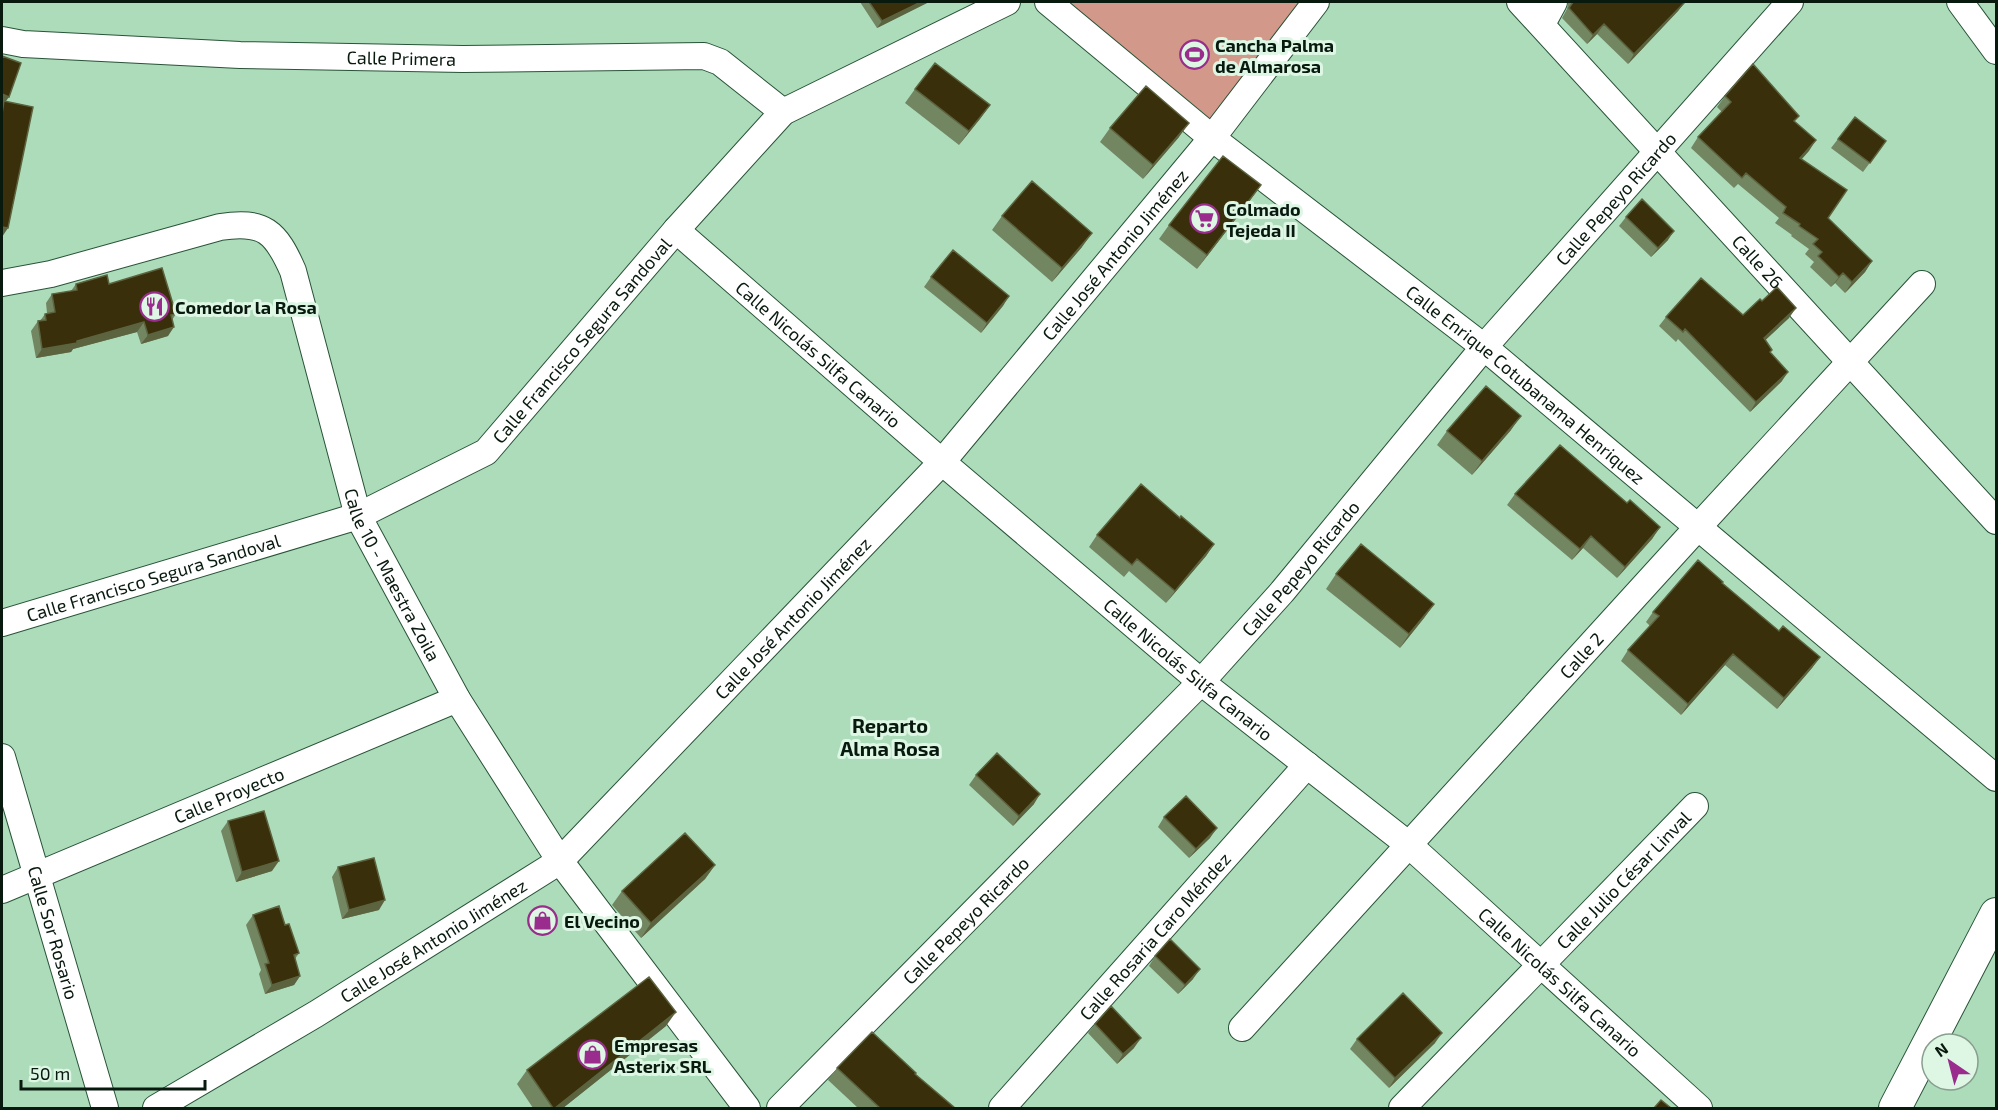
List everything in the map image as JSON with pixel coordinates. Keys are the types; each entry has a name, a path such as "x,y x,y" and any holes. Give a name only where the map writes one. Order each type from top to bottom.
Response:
{"street":[{"name":"Calle Francisco Segura Sandoval","path":"2,623 358,516 486,452 676,230 783,112 1007,2"},
{"name":"Calle Enrique Cotubanama Henriquez","path":"1048,2 1212,138 1484,347 1996,778"},
{"name":"Calle José Antonio Jiménez","path":"156,1108 316,1014 560,861 942,462 1212,138 1316,2"},
{"name":"Calle 26","path":"1520,2 1996,521"},
{"path":"1542,24 1554,2"},
{"name":"Calle Pepeyo Ricardo","path":"780,1108 1201,682 1282,592 1484,347 1790,2"},
{"path":"1960,2 1996,51"},
{"name":"Calle Primera","path":"2,40 22,44 251,56 463,59 704,56 720,62 783,112"},
{"name":"Calle 10 - Maestra Zoila","path":"2,283 51,274 220,227 238,224 256,226 272,235 293,271 358,516 457,699 560,861 747,1108"},
{"name":"Calle Nicolás Silfa Canario","path":"676,230 942,462 1201,682 1409,845 1699,1108"},
{"name":"Calle 2","path":"1242,1028 1922,284"},
{"name":"Calle Proyecto","path":"2,890 457,699"},
{"name":"Calle Sor Rosario","path":"2,757 105,1108"},
{"name":"Calle Rosaria Caro Méndez","path":"1002,1108 1307,765"},
{"name":"Calle Julio César Linval","path":"1402,1108 1695,806"},
{"path":"1894,1108 1996,914"}],"shaded area":[{"path":"1068,2 1303,2 1212,120"}],"building":[{"path":"869,2 921,2 882,21"},
{"path":"1573,2 1685,2 1634,54 1604,24 1593,35 1569,8"},
{"path":"2,56 21,63 9,97 2,94"},
{"path":"935,63 990,105 969,131 915,89"},
{"path":"1753,64 1799,116 1794,121 1816,140 1800,158 1847,190 1828,218 1872,261 1852,282 1843,273 1839,277 1818,256 1822,252 1813,244 1818,239 1783,213 1786,207 1746,173 1742,178 1698,137 1731,102 1725,96"},
{"path":"1146,86 1189,123 1153,165 1110,128"},
{"path":"4,101 33,107 8,228 2,227"},
{"path":"1855,117 1886,141 1870,163 1838,139"},
{"name":"Colmado Tejeda II","path":"1223,156 1261,185 1207,255 1169,225"},
{"path":"1032,181 1092,233 1062,268 1002,216"},
{"path":"1642,199 1674,231 1658,248 1626,217"},
{"path":"953,250 1009,296 987,323 931,277"},
{"path":"162,268 176,314 171,315 174,327 148,335 144,322 77,341 77,343 42,349 38,321 46,320 45,314 55,312 52,294 77,290 76,284 107,275 109,284"},
{"path":"1701,278 1743,315 1777,287 1796,308 1764,338 1772,350 1770,352 1788,372 1756,402 1685,329 1683,332 1666,317"},
{"path":"1486,386 1521,416 1482,461 1447,431"},
{"path":"1560,445 1627,503 1630,500 1660,527 1625,567 1591,536 1580,549 1515,494"},
{"path":"1141,484 1214,544 1175,591 1137,559 1132,565 1097,535"},
{"path":"1361,544 1434,604 1409,634 1336,574"},
{"path":"1698,560 1779,631 1783,626 1820,657 1784,698 1733,654 1688,704 1628,650 1659,616 1653,612"},
{"path":"997,753 1040,794 1019,816 976,775"},
{"path":"1186,796 1217,828 1196,849 1164,817"},
{"path":"264,811 279,861 242,872 228,821"},
{"path":"685,833 715,865 651,923 622,891"},
{"path":"374,858 385,900 349,910 338,867"},
{"path":"279,906 285,925 289,924 299,953 294,955 300,976 272,985 265,964 269,963 253,915"},
{"path":"1170,939 1200,969 1185,985 1155,956"},
{"name":"Empresas Asterix SRL","path":"649,977 676,1012 553,1108 527,1070"},
{"path":"1403,993 1442,1033 1395,1078 1357,1039"},
{"path":"1111,1006 1141,1038 1123,1054 1095,1024"},
{"path":"872,1032 915,1074 955,1108 880,1108 837,1068"},
{"path":"1661,1100 1671,1108 1654,1108"}],"place":[{"name":"Cancha Palma de Almarosa","path":"1194,55"},
{"name":"Colmado Tejeda II","path":"1205,219"},
{"name":"Comedor la Rosa","path":"154,307"},
{"name":"El Vecino","path":"543,921"},
{"name":"Empresas Asterix SRL","path":"593,1055"}],"district":[{"name":"Reparto Alma Rosa","path":"890,736"}]}
